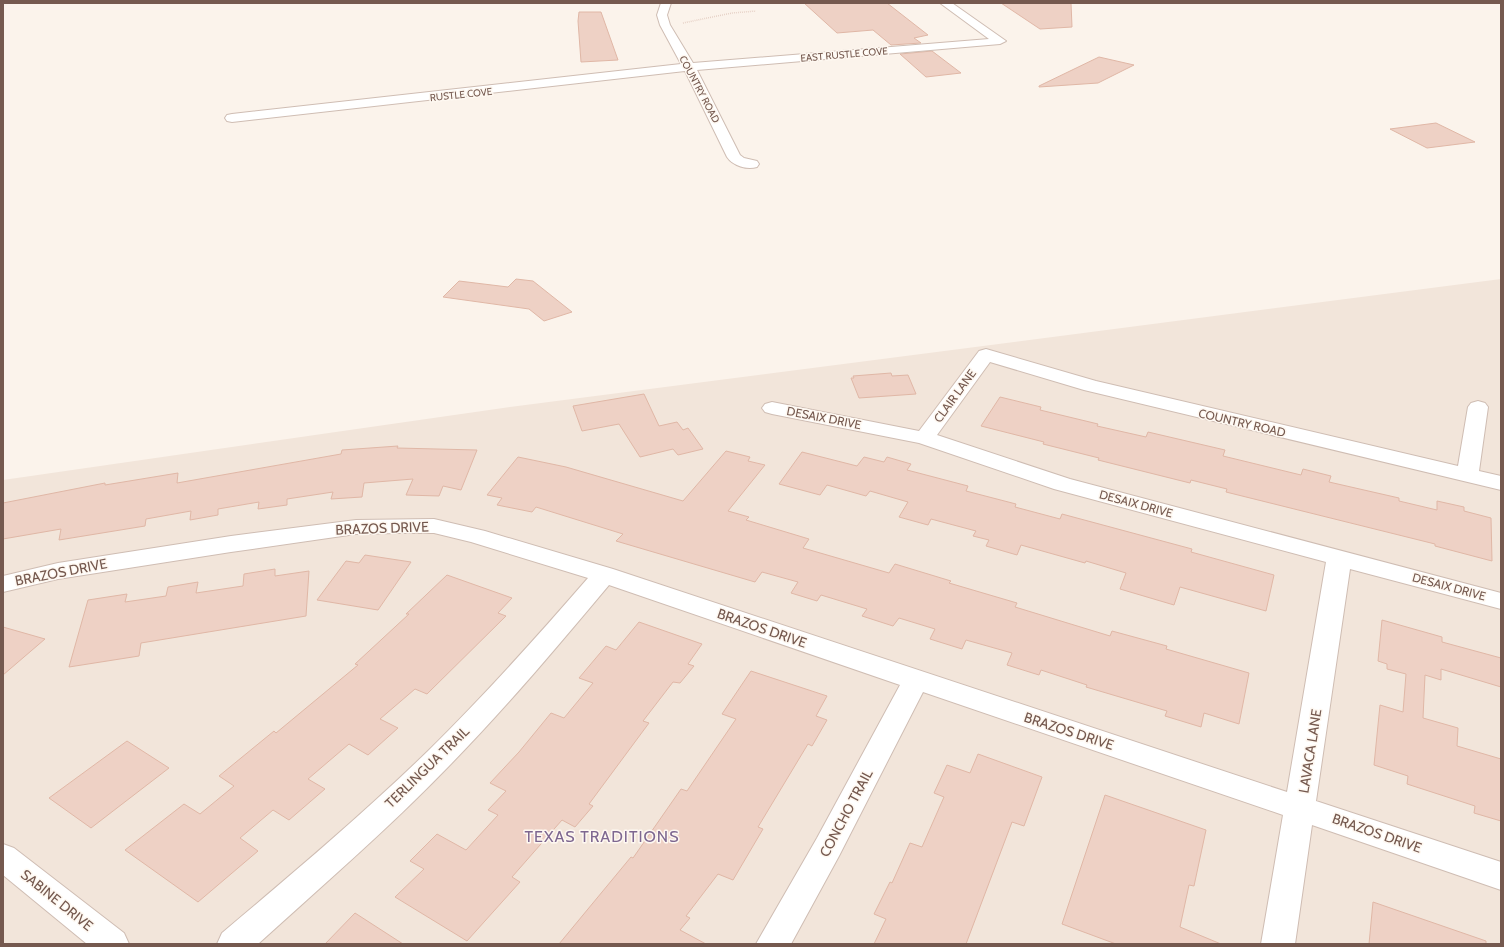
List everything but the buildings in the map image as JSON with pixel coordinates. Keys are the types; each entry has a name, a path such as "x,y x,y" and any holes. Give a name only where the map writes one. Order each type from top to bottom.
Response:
{"street":[{"name":"COUNTRY ROAD","path":"666,3 662,15 665,24 734,157 739,161 752,164"},
{"name":"EAST RUSTLE COVE","path":"688,67 1000,41 945,3"},
{"name":"RUSTLE COVE","path":"232,118 688,67"},
{"name":"COUNTRY ROAD","path":"986,355 1091,386 1501,483"},
{"name":"CLAIR LANE","path":"924,438 986,355"},
{"path":"1467,475 1478,407"},
{"name":"DESAIX DRIVE","path":"772,408 924,438 1062,484 1501,601"},
{"name":"BRAZOS DRIVE","path":"3,584 58,571 230,544 356,527 434,526 477,536 604,575 1501,876"},
{"name":"LAVACA LANE","path":"1278,944 1301,808 1339,558"},
{"name":"TERLINGUA TRAIL","path":"234,944 354,838 438,759 495,700 604,575"},
{"name":"CONCHO TRAIL","path":"773,944 828,847 916,680"},
{"name":"SABINE DRIVE","path":"3,857 112,944"}],"path":[{"path":"665,24 695,22 732,13 756,11"}],"shaded area":[{"path":"1501,279 1501,944 3,944 3,480 503,408"}],"district":[{"name":"TEXAS TRADITIONS","path":"602,836"}]}
